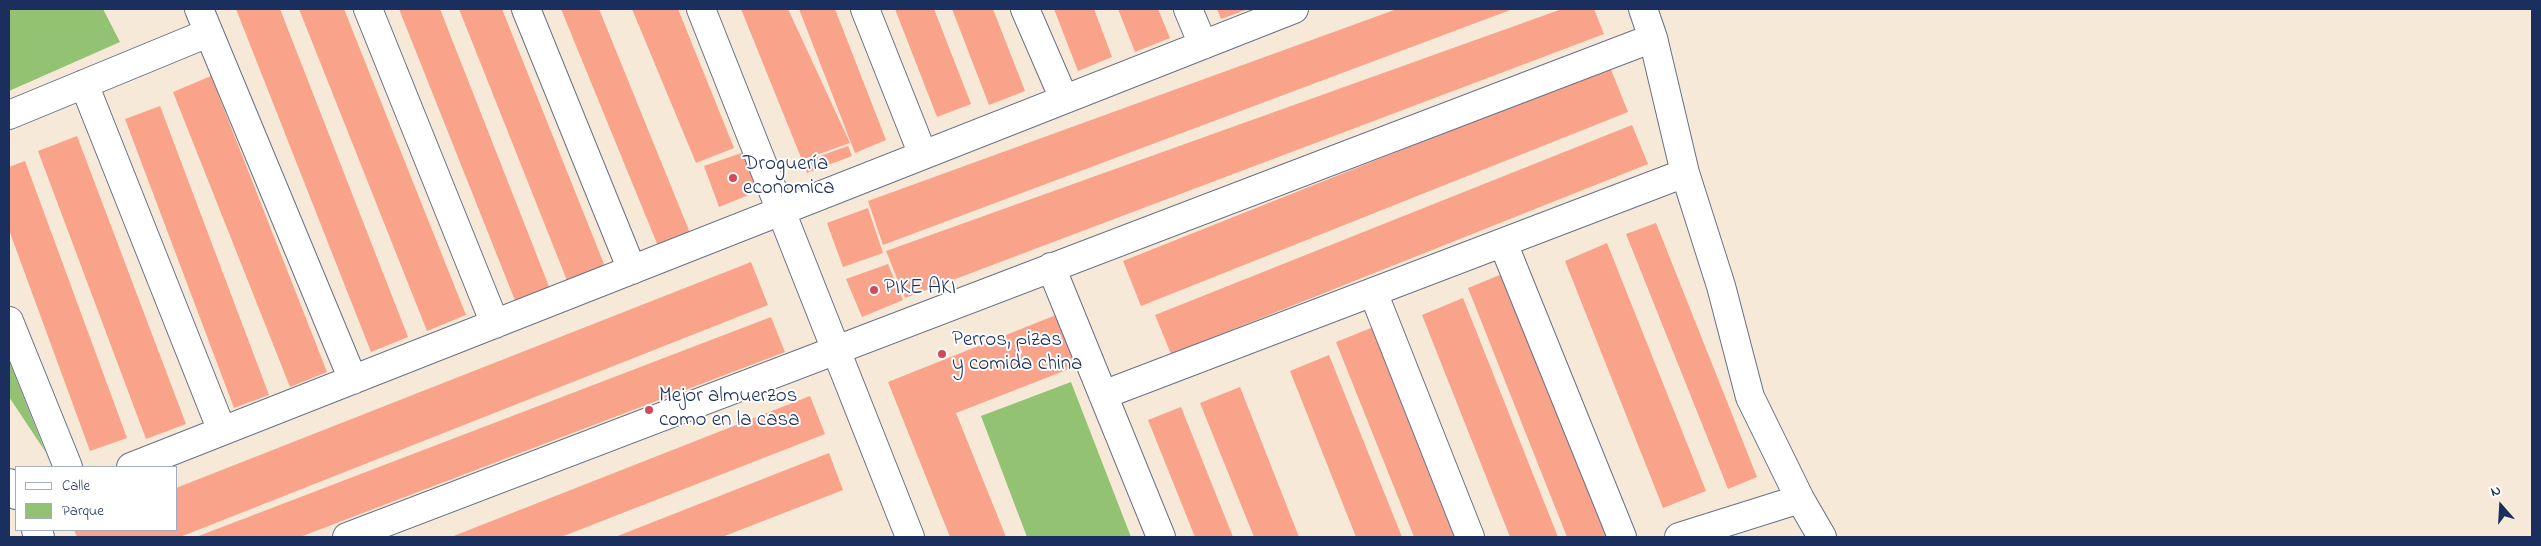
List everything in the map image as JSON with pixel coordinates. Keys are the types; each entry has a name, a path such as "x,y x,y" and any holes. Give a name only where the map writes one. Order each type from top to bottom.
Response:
{"street":[{"path":"368,9 495,324"},
{"path":"526,9 632,270"},
{"path":"702,9 910,537"},
{"path":"865,9 923,155"},
{"path":"1025,9 1064,99"},
{"path":"1188,9 1203,44"},
{"path":"134,466 1294,9"},
{"path":"1643,9 1653,38 1684,173 1721,286 1750,397 1800,499 1822,537"},
{"path":"9,115 84,84 204,21 353,380"},
{"path":"347,537 1653,38"},
{"path":"84,84 222,431"},
{"path":"1103,395 1684,173"},
{"path":"1503,243 1622,537"},
{"path":"1051,267 1161,537"},
{"path":"1373,292 1470,537"},
{"path":"9,321 68,466"},
{"path":"1679,537 1800,499"}],"green space":[{"path":"9,9 103,9 120,42 9,91"},
{"path":"9,361 45,451 9,397"},
{"path":"1071,382 1131,537 1027,537 981,416"}],"building":[{"path":"236,9 280,9 408,337 371,352"},
{"path":"299,9 344,9 466,315 427,331"},
{"path":"399,9 440,9 550,289 516,303"},
{"path":"459,9 502,9 606,269 568,283"},
{"path":"561,9 599,9 690,233 658,246"},
{"path":"632,9 678,9 734,148 696,163"},
{"path":"741,9 788,9 850,143 802,160"},
{"path":"799,9 835,9 886,140 855,153"},
{"path":"895,9 934,9 971,104 937,117"},
{"path":"952,9 993,9 1025,91 989,105"},
{"path":"1054,9 1094,9 1112,57 1078,71"},
{"path":"1118,9 1158,9 1170,38 1135,52"},
{"path":"1217,9 1248,9 1221,19"},
{"path":"1397,9 1513,9 883,245 868,201"},
{"path":"1562,9 1594,9 1604,34 905,298 886,251"},
{"path":"1610,67 1628,112 1141,306 1123,261"},
{"path":"211,76 327,372 290,387 173,92"},
{"path":"160,106 269,395 234,408 125,119"},
{"path":"1632,125 1648,164 1171,354 1155,315"},
{"path":"77,136 186,424 146,439 38,151"},
{"path":"848,146 852,156 807,173 803,162"},
{"name":"Droguería economica","path":"747,151 761,190 719,207 704,166"},
{"path":"25,161 127,438 90,451 9,230 9,167"},
{"path":"868,208 883,253 843,267 827,223"},
{"path":"1656,223 1757,477 1728,489 1626,234"},
{"path":"1607,243 1706,491 1663,508 1565,261"},
{"path":"751,262 768,305 180,537 77,537 74,531 178,531 178,487"},
{"name":"PIKE AKI","path":"888,264 903,300 862,317 846,279"},
{"path":"1507,272 1613,537 1567,537 1468,288"},
{"path":"1463,298 1558,537 1510,537 1422,315"},
{"path":"1061,313 1082,364 956,413 1006,537 950,537 888,382"},
{"path":"771,317 785,352 300,537 196,537"},
{"path":"1376,326 1460,537 1414,537 1336,342"},
{"path":"1329,355 1402,537 1356,537 1290,371"},
{"path":"1240,387 1299,537 1254,537 1200,403"},
{"path":"810,396 825,434 561,537 451,537"},
{"path":"1181,407 1233,537 1195,537 1148,420"},
{"path":"829,453 843,490 722,537 615,537"}],"place":[{"name":"Droguería economica","path":"733,178"},
{"name":"PIKE AKI","path":"874,290"},
{"name":"Perros, pizas y comida china","path":"942,354"},
{"name":"Mejor almuerzos como en la casa","path":"649,410"}]}
